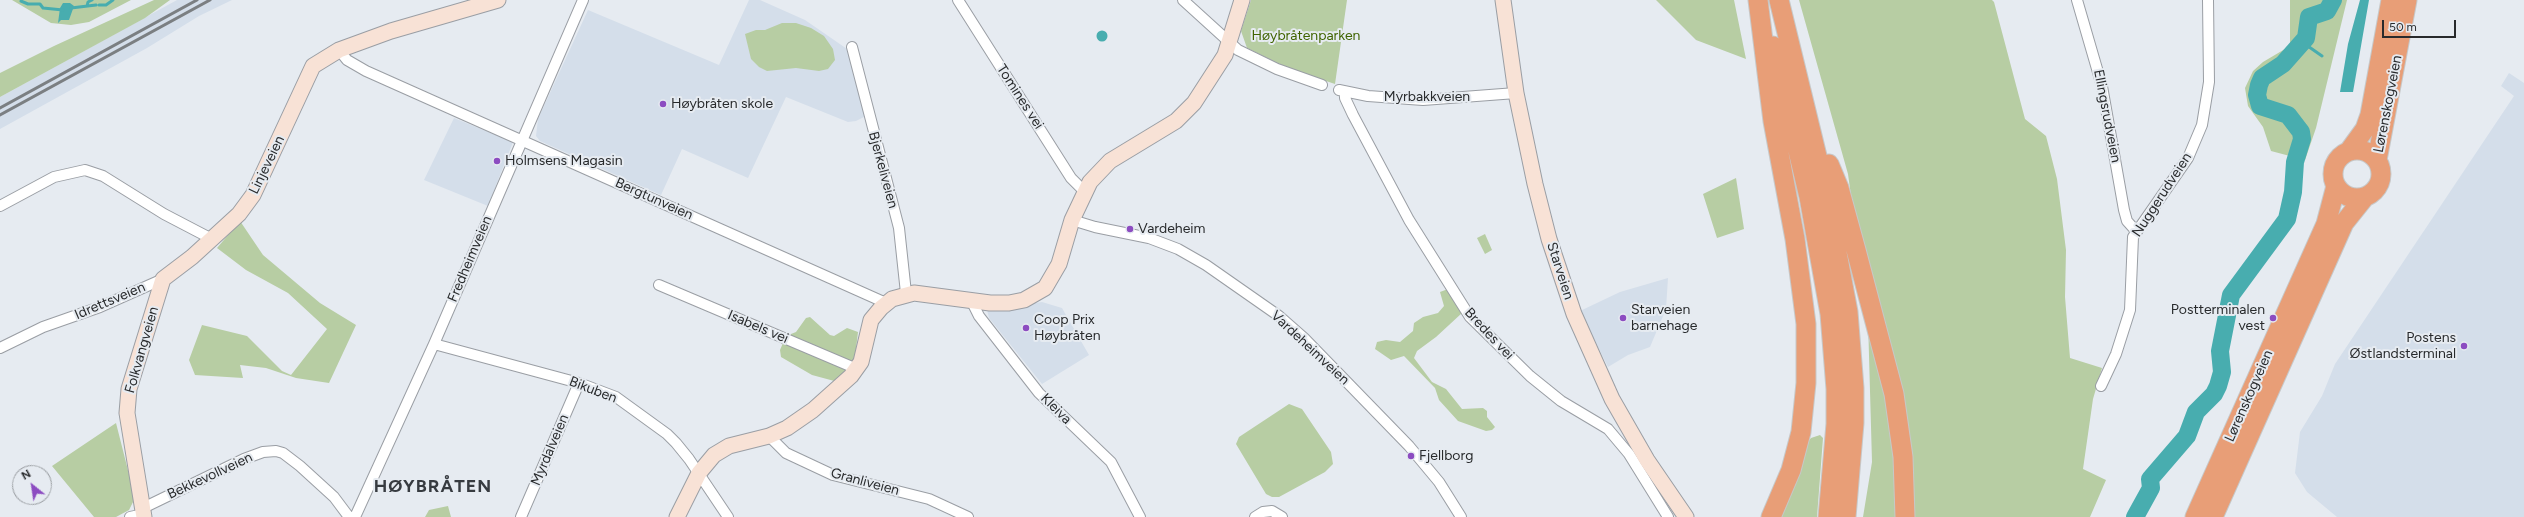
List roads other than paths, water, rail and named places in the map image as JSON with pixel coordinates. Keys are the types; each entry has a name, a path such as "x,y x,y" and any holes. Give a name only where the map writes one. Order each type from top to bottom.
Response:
{"highway":[{"path":"1758,0 1773,121 1795,239 1806,324 1806,383 1800,432 1791,470 1771,517"},
{"path":"1762,0 1809,196 1830,314 1835,382 1836,424 1828,517"},
{"path":"1779,0 1836,237 1848,312 1854,388 1854,423 1846,517"},
{"name":"Lørenskogveien","path":"2350,151 2365,129 2370,115 2391,0"},
{"name":"Lørenskogveien","path":"2377,160 2408,0"},
{"path":"1797,72 1839,188 1886,360 1903,457 1905,517"},
{"path":"2362,150 2377,160 2381,168 2381,181 2374,193 2358,199 2345,196 2336,186 2334,168 2339,158 2350,151 2362,150"},
{"name":"Lørenskogveien","path":"2195,517 2326,224 2336,186"},
{"name":"Lørenskogveien","path":"2213,517 2342,228 2349,215 2364,198"}],"street":[{"name":"Linjeveien","path":"210,238 239,214 253,195 313,66 339,50 391,31 498,0"},
{"name":"Fredheimveien","path":"355,517 434,344 583,0"},
{"name":"Tomines vei","path":"958,0 1071,178 1084,191"},
{"path":"1184,0 1229,44 1277,69 1322,85"},
{"path":"676,517 699,473 720,451 769,436 787,428 813,410 845,383 857,369 871,320 886,303 906,293 923,293 998,303 1017,302 1039,292 1050,280 1059,264 1072,220 1084,191 1095,175 1110,161 1172,123 1188,111 1214,74 1229,44 1242,0"},
{"name":"Starveien","path":"1503,0 1516,93 1535,184 1549,239 1580,331 1612,399 1643,454 1686,517"},
{"name":"Ellingsrudveien","path":"2077,0 2102,86 2124,210 2127,220 2136,231"},
{"name":"Nuggerudveien","path":"2101,386 2116,354 2130,310 2132,237 2188,158 2202,125 2209,82 2208,0"},
{"name":"Bjerkeliveien","path":"852,47 899,228 906,293"},
{"name":"Bergtunveien","path":"339,50 347,60 366,71 886,303"},
{"name":"Myrbakkveien","path":"1342,91 1388,98 1422,100 1516,93"},
{"name":"Bredes vei","path":"1342,91 1346,102 1406,214 1470,317 1530,376 1561,401 1608,429 1629,454 1668,517"},
{"path":"0,206 54,177 85,170 103,176 164,214 210,238"},
{"name":"Vardeheimveien","path":"1072,220 1169,245 1206,265 1275,314 1304,338 1409,446 1436,478 1461,517"},
{"name":"Idrettsveien","path":"0,348 43,327 100,307 163,279 183,266 210,238"},
{"name":"Folkvangveien","path":"140,514 128,428 128,401 131,382 163,279"},
{"name":"Isabels vei","path":"659,285 857,369"},
{"name":"Kleiva","path":"971,300 979,316 1039,393 1111,462 1140,517"},
{"name":"Bikuben","path":"434,344 579,383 616,397 667,434 699,473 728,517"},
{"name":"Myrdalveien","path":"521,517 579,383"},
{"name":"Granliveien","path":"769,436 786,453 832,475 929,499 968,517"},
{"name":"Bekkevollveien","path":"140,514 249,457 263,452 276,451 283,453 300,466 334,497 349,517"},
{"path":"1255,517 1263,512 1272,511 1282,517"}],"water":[{"path":"2360,0 2369,0 2353,92 2340,92 2348,44"},
{"path":"63,3 70,3 74,6 69,20 61,20 58,23 60,8"},
{"path":"1102,30 1106,32 1108,36 1106,40 1102,42 1098,40 1096,36 1098,32"}],"waterway":[{"path":"87,6 88,2 92,0"},
{"path":"99,5 106,5 113,0"},
{"path":"2135,517 2151,488 2150,479 2187,436 2196,412 2214,394 2218,386 2222,372 2220,351 2231,295 2287,219 2293,192 2295,162 2302,139 2301,132 2288,115 2260,106 2257,95 2259,85 2262,78 2283,64 2306,38 2309,17 2327,11 2333,0"},
{"path":"21,1 28,4 40,4 43,8 63,10"},
{"path":"71,8 96,5"},
{"path":"2302,42 2322,56"}],"railway":[{"path":"0,108 197,0"},
{"path":"0,115 210,0"}],"place":[{"name":"Høybråten skole","path":"663,104"},
{"name":"Holmsens Magasin","path":"497,161"},
{"name":"Vardeheim","path":"1130,229"},
{"name":"Starveien barnehage","path":"1623,318"},
{"name":"Postterminalen vest","path":"2273,318"},
{"name":"Coop Prix Høybråten","path":"1026,328"},
{"name":"Postens Østlandsterminal","path":"2464,346"},
{"name":"Fjellborg","path":"1411,456"}],"district":[{"name":"HØYBRÅTEN","path":"433,487"}],"park label":[{"name":"Høybråtenparken","path":"1306,36"}]}
